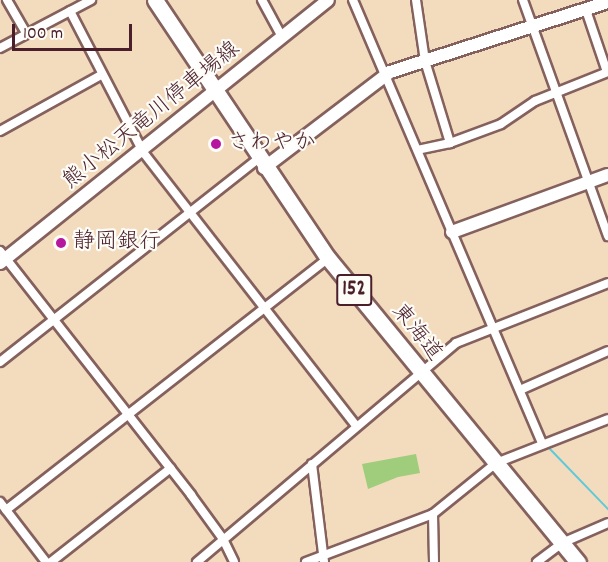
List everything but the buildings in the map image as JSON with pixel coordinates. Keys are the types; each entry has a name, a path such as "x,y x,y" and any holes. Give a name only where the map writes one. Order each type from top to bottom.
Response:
{"highway":[{"name":"東海道","path":"155,0 261,163 328,258 420,374 578,562"}],"street":[{"path":"7,0 27,34"},
{"path":"0,48 91,0"},
{"path":"262,0 282,37"},
{"name":"熊小松天竜川停車場線","path":"2,257 143,152 328,0"},
{"path":"353,0 542,444"},
{"path":"416,0 425,60 450,143"},
{"path":"523,0 608,236"},
{"path":"0,362 191,212 385,76 425,60 608,2"},
{"path":"418,150 450,143 501,124 535,101 607,72 590,6"},
{"path":"70,11 143,152 267,308 356,426"},
{"path":"0,131 102,75"},
{"path":"452,232 608,175"},
{"path":"2,257 171,468 223,539 234,562"},
{"path":"6,510 328,258"},
{"path":"197,562 456,343 608,283"},
{"path":"520,390 608,351"},
{"path":"306,562 324,558 433,514 496,463 608,419"},
{"path":"312,464 324,558"},
{"path":"51,562 171,468"},
{"path":"0,502 46,562"},
{"path":"433,514 434,562"},
{"path":"537,562 562,543 608,523"}],"green space":[{"path":"416,454 420,473 398,477 368,489 362,464"}],"waterway":[{"path":"503,340 510,357"},
{"path":"525,393 544,438"},
{"path":"549,448 608,509"}],"place":[{"name":"さわやか","path":"216,144"},
{"name":"静岡銀行","path":"61,243"}]}
